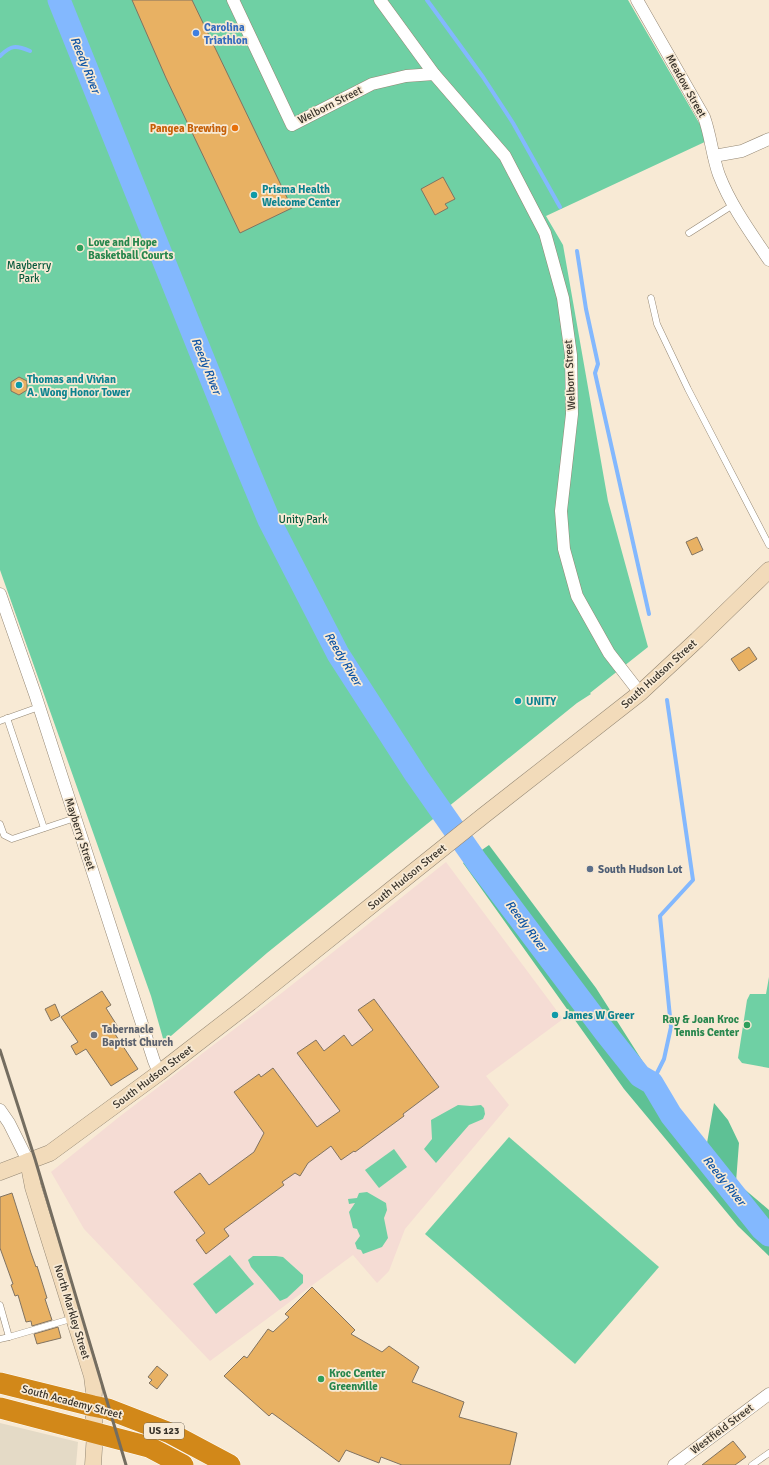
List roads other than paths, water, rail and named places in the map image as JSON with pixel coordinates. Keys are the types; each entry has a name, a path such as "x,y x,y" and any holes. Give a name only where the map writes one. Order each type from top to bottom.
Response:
{"highway":[{"name":"South Academy Street","path":"0,1383 108,1409 170,1433 230,1465"},
{"name":"US 123","path":"0,1408 149,1447 183,1465"}],"street":[{"name":"Welborn Street","path":"233,0 292,125 372,84 406,76 434,74"},
{"name":"Welborn Street","path":"380,0 434,74 505,156 545,233 563,298 571,355 572,414 561,511 564,549 577,596 609,653 640,693"},
{"name":"Meadow Street","path":"637,0 704,117 719,176 733,205 769,260"},
{"path":"714,156 742,151 769,139"},
{"name":"South Hudson Street","path":"0,1172 50,1153 159,1073 247,1005 640,693 769,570"},
{"name":"Mayberry Street","path":"0,594 39,707 159,1073"},
{"path":"0,1110 9,1122 28,1161"},
{"name":"North Markley Street","path":"28,1161 33,1187 92,1376 95,1433 93,1465"},
{"name":"Westfield Street","path":"674,1465 769,1394"}],"lane":[{"path":"689,234 733,205"},
{"path":"651,298 660,331 688,389 769,546"},
{"path":"0,721 39,707"},
{"path":"7,718 44,828"},
{"path":"0,824 4,835 12,840 75,818"},
{"path":"0,1305 9,1336"},
{"path":"0,1339 74,1318"},
{"path":"752,1465 769,1453"}],"waterway":[{"name":"Reedy River","path":"59,0 269,520 338,654 416,775 477,862 605,1032 640,1076 652,1083 671,1115 762,1229 769,1235"},
{"path":"427,0 483,77 513,123 560,207"},
{"path":"0,56 7,50 14,47 30,51"},
{"path":"577,251 586,309 598,364 595,373 649,614"},
{"path":"652,1083 664,1059 671,1027 660,916 693,880 667,700"}],"railway":[{"path":"0,1050 35,1159 126,1465"}],"place":[{"name":"Carolina Triathlon","path":"196,33"},
{"name":"Pangea Brewing","path":"235,128"},
{"name":"Prisma Health Welcome Center","path":"254,195"},
{"name":"Love and Hope Basketball Courts","path":"80,248"},
{"name":"Thomas and Vivian A. Wong Honor Tower","path":"19,385"},
{"name":"UNITY","path":"518,701"},
{"name":"South Hudson Lot","path":"590,869"},
{"name":"James W Greer","path":"555,1015"},
{"name":"Ray & Joan Kroc Tennis Center","path":"747,1025"},
{"name":"Tabernacle Baptist Church","path":"94,1035"},
{"name":"Kroc Center Greenville","path":"321,1379"}],"park label":[{"name":"Mayberry Park","path":"29,271"},
{"name":"Unity Park","path":"303,519"}]}
